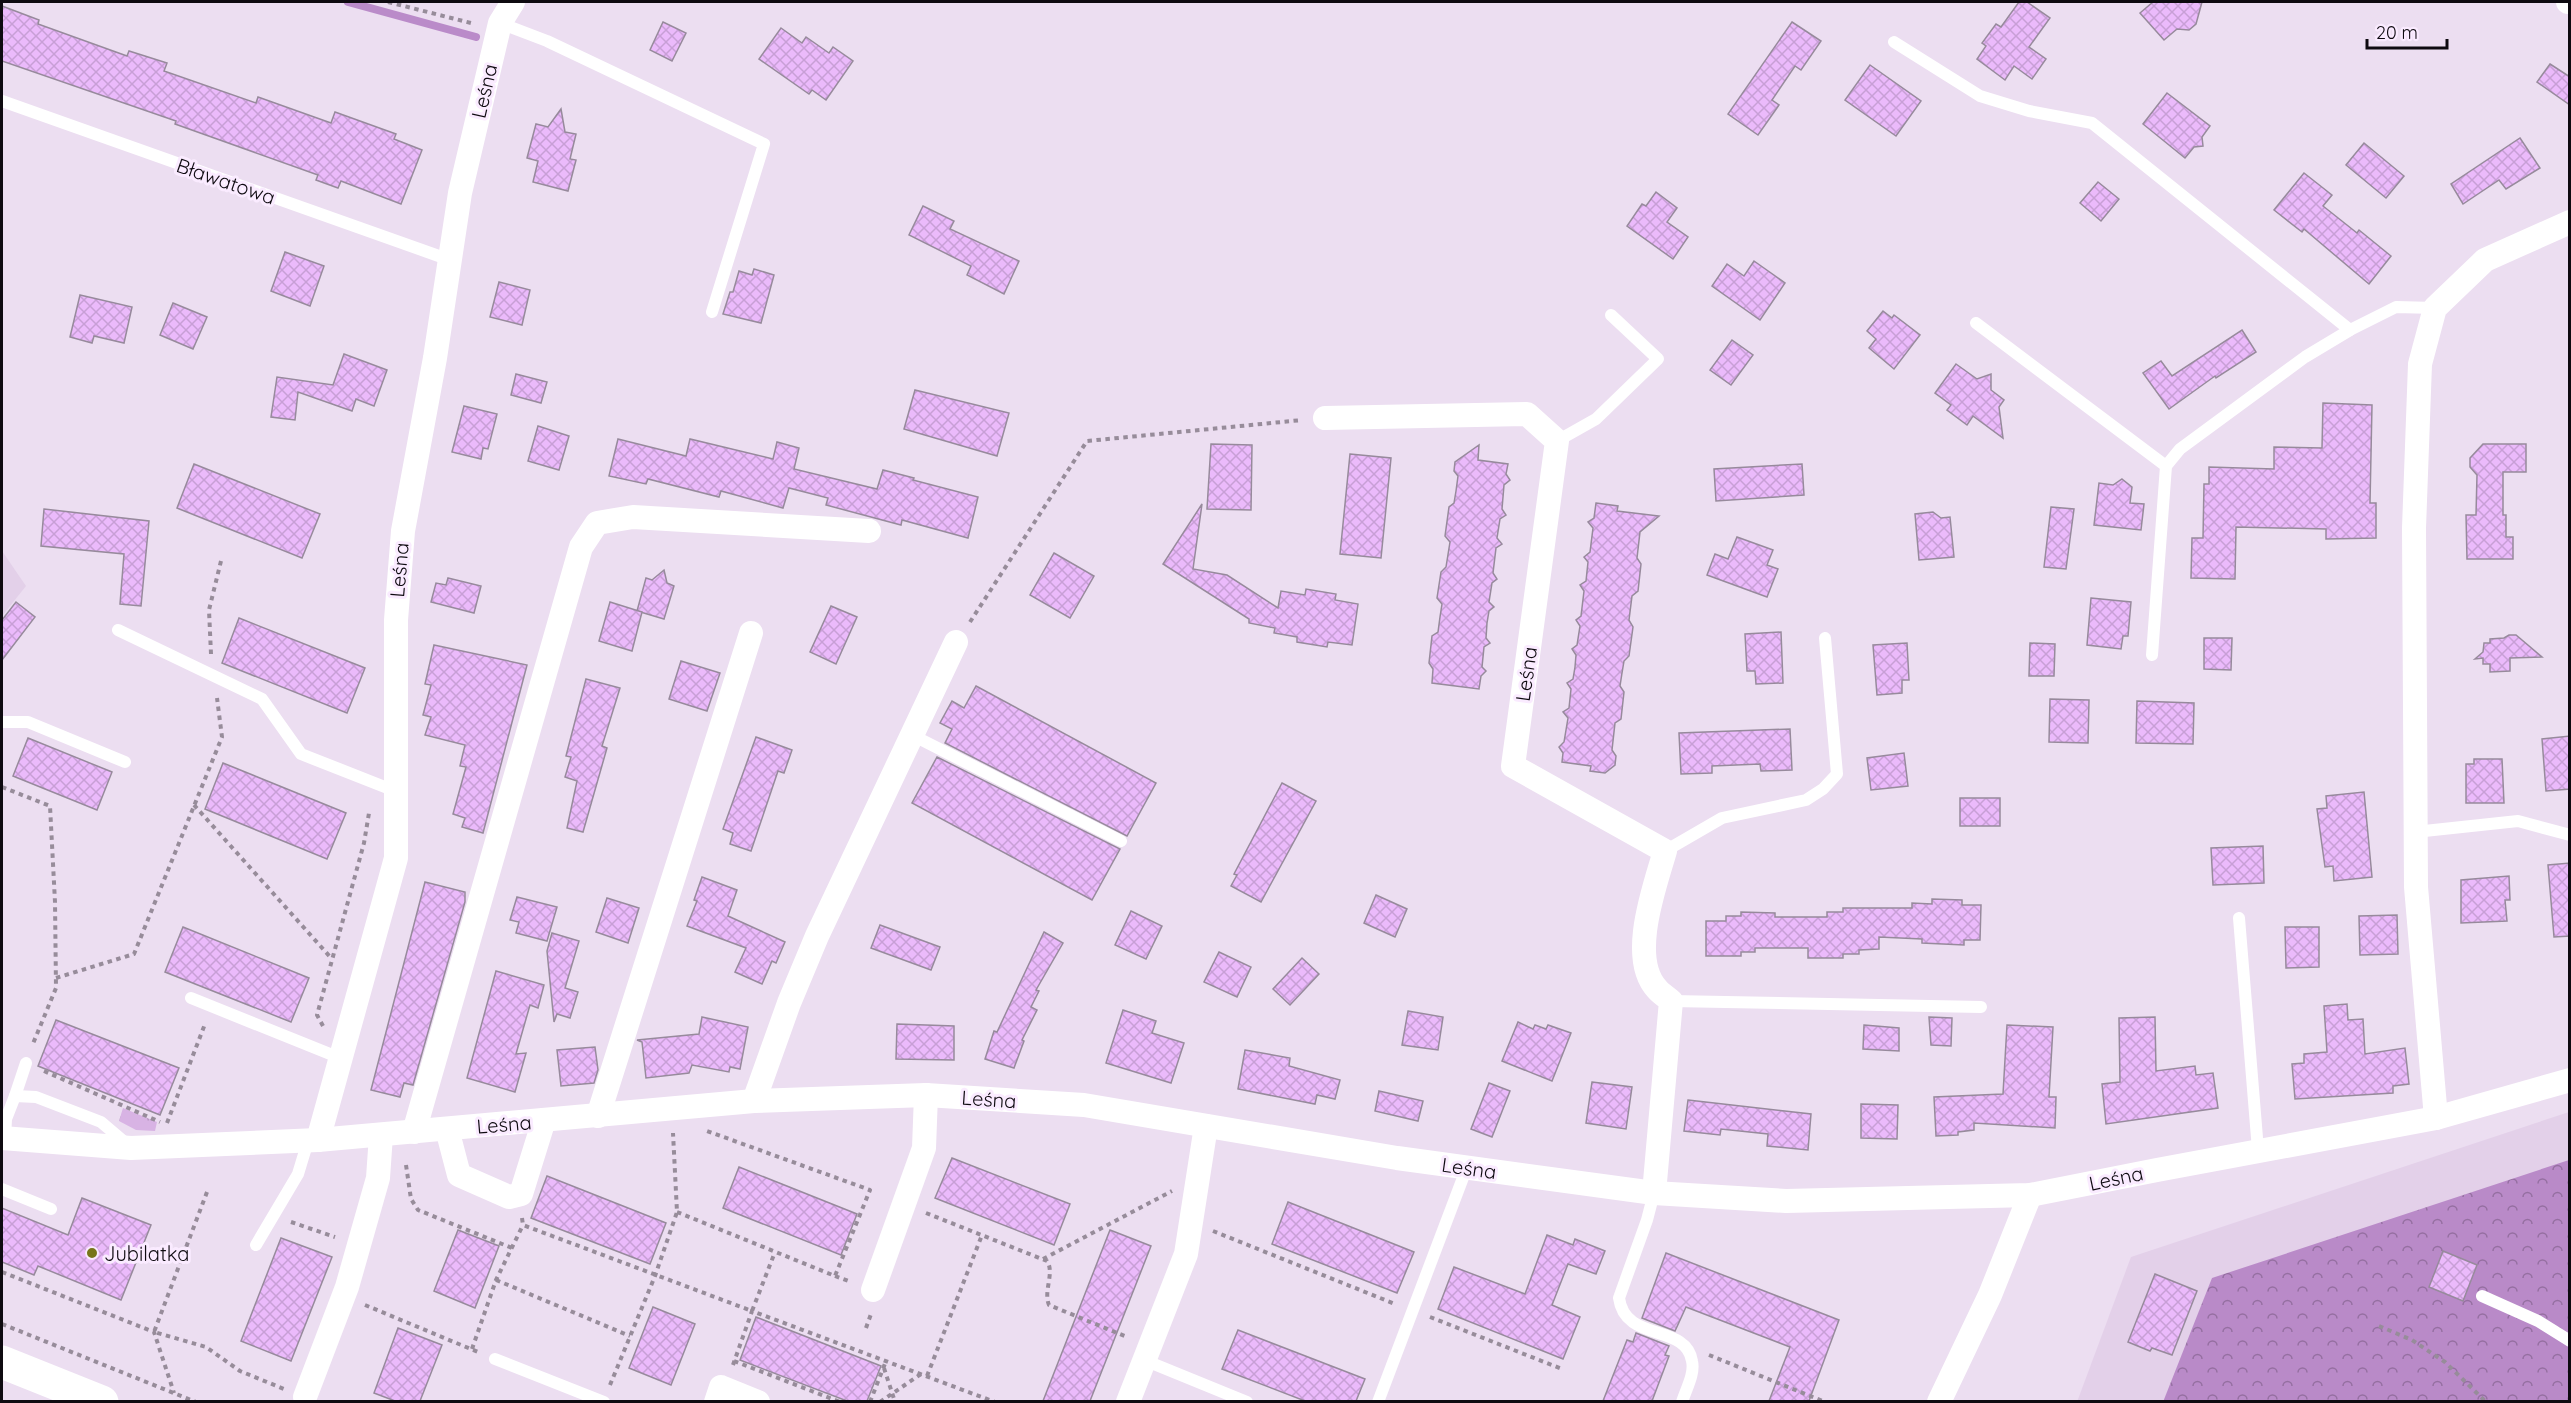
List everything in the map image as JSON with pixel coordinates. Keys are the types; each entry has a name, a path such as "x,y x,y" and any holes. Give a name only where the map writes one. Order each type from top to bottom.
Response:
{"street":[{"name":"Leśna","path":"313,1141 340,1058 396,858 397,825 394,791 397,587 403,531 433,369 460,193 499,26 513,2"},
{"path":"2436,1118 2416,887 2413,698 2420,364 2435,308 2484,260 2570,222"},
{"path":"1325,418 1527,414 1557,441"},
{"name":"Leśna","path":"1557,441 1513,765 1665,850"},
{"path":"305,1397 343,1296 378,1178 399,1133 581,547 597,523 633,517 869,531"},
{"path":"598,1116 751,633"},
{"path":"754,1101 789,1003 817,936 956,642"},
{"path":"1654,1193 1671,1001 1656,988 1648,973 1643,943 1647,912 1665,850"},
{"name":"Leśna","path":"3,1138 131,1148 313,1141 754,1101 926,1095 1084,1105 1467,1167 1654,1193 1786,1201 2030,1195 2436,1118 2570,1080"},
{"path":"873,1290 924,1148 926,1095"},
{"path":"447,1128 459,1175 509,1197 521,1194 544,1120"},
{"path":"1128,1401 1186,1254 1206,1126"},
{"path":"1939,1401 1990,1295 2030,1195"},
{"path":"2,1362 102,1401"},
{"path":"716,1401 721,1388 758,1401"}],"lane":[{"path":"499,26 548,41 764,144 712,312"},
{"path":"1894,42 1980,96 2029,111 2092,123 2350,330"},
{"name":"Bławatowa","path":"2,101 450,260"},
{"path":"2152,655 2166,466 2180,449 2305,357 2350,330 2396,307 2435,308"},
{"path":"1557,441 1596,419 1658,359 1611,315"},
{"path":"1976,323 2166,466"},
{"path":"118,630 262,699 301,754 394,791"},
{"path":"1665,850 1722,818 1806,800 1823,789 1837,774 1825,638"},
{"path":"2,722 28,722 125,762"},
{"path":"912,735 1121,841"},
{"path":"2415,832 2518,821 2570,836"},
{"path":"2239,918 2258,1150"},
{"path":"190,998 340,1058"},
{"path":"1671,1001 1981,1007"},
{"path":"3,1138 6,1119 26,1063"},
{"path":"15,1096 36,1097 101,1122 131,1148"},
{"path":"256,1245 298,1174 313,1141"},
{"path":"1378,1401 1467,1167"},
{"path":"2,1190 51,1209"},
{"path":"1654,1193 1647,1220 1621,1287 1620,1308 1632,1323 1682,1344 1692,1360 1691,1377 1682,1401"},
{"path":"2482,1296 2538,1321 2570,1341"},
{"path":"1147,1353 1246,1401"},
{"path":"495,1359 604,1401"}],"path":[{"path":"388,2 499,26"},
{"path":"956,642 1087,441 1325,418"},
{"path":"56,978 134,954 222,737 209,634 209,610 221,561"},
{"path":"2,787 50,806 55,902 56,988 26,1063 158,1120 165,1128 200,1036"},
{"path":"340,1058 317,1016 364,843 369,814 394,791"},
{"path":"195,805 332,959"},
{"path":"677,1212 835,1276 870,1190 705,1130"},
{"path":"615,1372 655,1275 677,1212 671,1133 683,1132"},
{"path":"399,1133 411,1199 418,1210 512,1248"},
{"path":"1042,1259 1199,1177"},
{"path":"174,1393 154,1332 207,1192"},
{"path":"472,1349 496,1280 523,1225 521,1194"},
{"path":"904,1204 1042,1259 1049,1264 1046,1293 1049,1305 1147,1353"},
{"path":"273,1216 358,1245"},
{"path":"1192,1223 1562,1369"},
{"path":"523,1225 995,1401"},
{"path":"927,1376 981,1235"},
{"path":"775,1252 734,1363 829,1399 840,1401"},
{"path":"2,1272 154,1332 206,1347 240,1371 305,1397"},
{"path":"496,1280 630,1336"},
{"path":"343,1296 495,1359"},
{"path":"2,1324 196,1401"},
{"path":"2379,1326 2412,1340 2445,1362 2486,1401"},
{"path":"1682,1344 1825,1401"},
{"path":"870,1401 886,1361"},
{"path":"884,1368 895,1401"},
{"path":"880,1401 921,1374"}],"shaded area":[{"path":"2,551 26,586 2,616"},
{"path":"2569,1112 2569,1401 2077,1402 2131,1257"}],"green space":[{"path":"123,1108 157,1122 155,1131 136,1130 119,1121"},
{"path":"2569,1160 2569,1401 2163,1402 2212,1278"}],"building":[{"path":"2019,2 2027,2 2050,18 2029,47 2046,59 2032,79 2014,66 2005,80 1977,59 1986,46 1982,43 1996,24 2001,27"},
{"path":"2153,2 2202,2 2196,24 2189,30 2177,29 2164,40 2140,13"},
{"path":"2,6 39,20 38,24 127,56 129,51 167,63 164,71 256,103 258,97 331,123 335,112 396,134 394,139 422,150 401,204 341,181 338,188 316,180 318,175 175,124 176,121 2,61"},
{"path":"663,22 686,33 672,61 650,50"},
{"path":"1792,22 1821,41 1801,70 1795,66 1772,100 1779,105 1758,135 1728,114"},
{"path":"781,28 802,43 806,37 829,53 833,47 853,61 826,100 812,90 809,94 759,59"},
{"path":"2550,64 2570,77 2570,105 2537,82"},
{"path":"1870,65 1921,101 1896,136 1845,100"},
{"path":"2167,93 2210,126 2202,137 2203,146 2194,147 2185,158 2143,124"},
{"path":"561,109 565,132 576,134 570,159 576,160 568,191 533,182 538,161 527,158 536,124 548,127"},
{"path":"2520,138 2540,168 2506,189 2499,180 2463,204 2451,184"},
{"path":"2364,143 2404,176 2386,198 2346,165"},
{"path":"2304,173 2332,195 2323,206 2357,233 2359,230 2391,256 2369,284 2304,229 2302,232 2274,210"},
{"path":"2098,182 2119,199 2101,221 2080,203"},
{"path":"1656,192 1677,208 1667,222 1688,237 1673,259 1627,226 1642,204 1646,206"},
{"path":"923,206 954,221 950,229 1019,261 1004,294 967,275 971,266 909,235"},
{"path":"285,252 324,266 310,306 271,291"},
{"path":"1754,261 1785,283 1760,320 1712,286 1727,264 1744,276"},
{"path":"754,269 774,275 761,323 723,314 739,271 752,275"},
{"path":"499,282 530,290 522,325 490,317"},
{"path":"80,295 132,307 124,343 94,336 92,343 70,337"},
{"path":"173,303 207,317 193,349 160,335"},
{"path":"1883,311 1892,318 1894,315 1920,335 1894,369 1869,348 1876,339 1867,331"},
{"path":"2242,330 2256,352 2216,378 2215,376 2169,409 2143,373 2161,361 2172,376"},
{"path":"1732,340 1753,355 1731,385 1710,370"},
{"path":"344,354 387,370 374,406 356,399 352,411 298,392 295,420 271,417 277,377 333,385"},
{"path":"1956,364 1977,379 1991,374 1991,390 2004,400 1999,407 2003,438 1973,416 1967,425 1947,410 1951,405 1935,393"},
{"path":"516,374 547,382 541,403 511,395"},
{"path":"915,390 1009,413 997,456 904,429"},
{"path":"2323,403 2372,405 2370,503 2376,503 2376,538 2326,539 2326,529 2236,527 2235,579 2191,578 2192,538 2203,538 2204,484 2209,484 2209,467 2274,469 2274,447 2322,448"},
{"path":"464,406 497,414 488,449 483,448 481,459 452,452"},
{"path":"538,426 569,436 559,470 528,461"},
{"path":"618,439 686,456 690,439 773,459 777,442 799,448 794,469 877,489 883,470 978,497 968,538 902,520 901,525 826,505 828,498 789,488 783,508 721,491 719,497 648,479 646,484 609,476"},
{"path":"1211,444 1252,445 1251,510 1207,509"},
{"path":"2483,444 2526,444 2526,472 2503,472 2503,515 2506,515 2506,537 2513,537 2513,559 2467,559 2466,515 2476,515 2477,475 2470,467 2470,458"},
{"path":"1479,445 1478,460 1508,464 1506,474 1510,480 1504,485 1502,509 1506,515 1500,519 1497,538 1502,544 1496,548 1493,573 1497,579 1492,583 1489,602 1494,607 1489,611 1486,638 1490,643 1484,647 1482,667 1486,671 1481,676 1479,689 1432,683 1433,669 1429,663 1432,636 1438,632 1442,604 1437,598 1441,572 1446,567 1450,542 1445,536 1449,507 1454,503 1456,491 1458,476 1454,471 1455,462"},
{"path":"1350,454 1391,458 1381,558 1340,554"},
{"path":"194,464 320,514 302,558 177,508"},
{"path":"1802,464 1804,495 1716,501 1714,469"},
{"path":"2122,479 2132,487 2130,503 2144,504 2141,530 2094,525 2099,483 2113,485"},
{"path":"1596,503 1618,506 1617,511 1659,516 1640,532 1637,558 1641,564 1638,591 1632,596 1629,620 1633,627 1629,656 1624,661 1620,686 1624,692 1621,719 1615,723 1612,750 1616,756 1615,765 1605,773 1590,771 1591,766 1562,762 1563,753 1559,747 1564,742 1568,718 1563,712 1569,708 1571,689 1567,683 1573,679 1575,667 1576,655 1572,649 1577,645 1580,626 1576,620 1581,616 1584,591 1580,585 1586,581 1588,562 1584,557 1590,552 1593,528 1588,522 1594,518"},
{"path":"1202,504 1193,569 1227,575 1278,608 1281,591 1305,595 1306,589 1336,594 1335,600 1358,604 1352,645 1328,642 1327,647 1297,642 1297,637 1274,633 1275,628 1249,623 1249,619 1163,564"},
{"path":"2051,507 2074,509 2066,569 2044,567"},
{"path":"44,509 149,521 141,606 120,604 124,554 41,546"},
{"path":"1933,512 1941,518 1950,517 1954,557 1919,560 1915,514"},
{"path":"1737,537 1773,550 1767,565 1778,569 1767,597 1707,575 1715,554 1728,559"},
{"path":"1054,553 1094,576 1070,618 1030,595"},
{"path":"664,570 667,583 674,586 664,619 637,611 646,578 652,580"},
{"path":"448,578 481,586 474,613 431,602 436,583 446,585"},
{"path":"2091,598 2131,602 2128,636 2123,636 2121,649 2087,645"},
{"path":"16,602 35,617 2,660 2,620"},
{"path":"610,602 642,612 632,651 599,641"},
{"path":"831,606 857,617 836,664 810,652"},
{"path":"239,618 365,668 347,713 222,663"},
{"path":"1781,632 1783,683 1756,684 1755,671 1747,671 1745,634"},
{"path":"2516,635 2542,657 2510,658 2510,671 2490,672 2490,664 2483,664 2483,658 2475,659 2483,652 2484,643 2490,643 2490,639 2504,638"},
{"path":"2204,638 2232,638 2231,670 2204,669"},
{"path":"1907,643 1909,680 1902,680 1902,693 1877,695 1873,645"},
{"path":"2030,643 2055,644 2054,676 2029,676"},
{"path":"434,645 527,665 483,833 462,827 465,818 453,814 466,767 460,766 465,745 425,735 431,717 423,715 431,685 425,684"},
{"path":"681,661 720,673 707,711 669,699"},
{"path":"586,679 620,688 602,746 607,748 583,832 567,828 577,781 565,777 571,757 566,756"},
{"path":"976,686 1156,783 1127,836 945,743 952,729 940,723 952,701 964,708"},
{"path":"2050,699 2089,700 2088,743 2049,742"},
{"path":"2137,701 2194,703 2193,744 2136,743"},
{"path":"1790,729 1792,770 1761,771 1760,764 1712,766 1712,773 1681,774 1679,733"},
{"path":"2570,736 2570,789 2546,791 2542,739"},
{"path":"756,737 792,750 784,773 778,771 751,851 730,844 733,833 723,829"},
{"path":"28,738 112,772 97,810 13,776"},
{"path":"1904,753 1908,786 1871,790 1867,758"},
{"path":"937,757 1120,849 1092,900 912,803"},
{"path":"2474,759 2502,759 2504,803 2466,803 2466,764 2474,764"},
{"path":"223,763 346,813 327,859 205,809"},
{"path":"1282,783 1316,801 1261,902 1231,886 1237,875 1234,874"},
{"path":"2364,792 2372,877 2334,881 2333,866 2325,867 2317,809 2327,808 2326,796"},
{"path":"1960,798 2000,798 2000,826 1960,826"},
{"path":"2263,846 2264,883 2213,885 2211,848"},
{"path":"2570,863 2570,936 2554,937 2548,865"},
{"path":"2509,876 2510,900 2505,900 2507,921 2461,923 2461,880"},
{"path":"702,877 737,890 728,916 785,942 776,963 772,961 762,984 735,972 746,948 687,926 697,901 694,900"},
{"path":"425,882 465,892 465,902 413,1085 404,1083 400,1097 371,1090"},
{"path":"1376,895 1407,909 1395,937 1364,923"},
{"path":"517,897 557,907 547,941 516,933 519,922 510,920"},
{"path":"607,898 639,908 628,943 596,932"},
{"path":"1932,899 1962,900 1962,905 1981,905 1980,940 1964,940 1964,945 1922,943 1922,939 1879,937 1879,949 1859,950 1859,954 1843,954 1843,958 1808,958 1808,948 1755,948 1755,952 1741,952 1741,956 1706,956 1706,921 1726,921 1726,916 1741,916 1741,912 1775,913 1775,917 1827,917 1827,912 1843,912 1843,908 1912,908 1912,903 1932,904"},
{"path":"1131,911 1162,926 1146,959 1115,945"},
{"path":"2397,915 2398,954 2360,955 2359,916"},
{"path":"880,925 940,947 931,970 871,948"},
{"path":"183,927 309,978 291,1022 165,972"},
{"path":"2285,927 2319,927 2319,967 2286,968"},
{"path":"1044,932 1063,943 1036,990 1039,991 1031,1007 1037,1010 1022,1040 1024,1041 1014,1068 985,1059 994,1031 997,1032"},
{"path":"552,933 579,941 565,988 578,992 570,1018 557,1014 554,1022 547,951"},
{"path":"1219,952 1251,967 1237,997 1204,982"},
{"path":"1302,958 1319,974 1290,1005 1273,989"},
{"path":"496,971 544,985 538,1008 530,1005 516,1054 526,1053 515,1092 467,1078"},
{"path":"2347,1004 2348,1020 2363,1019 2365,1054 2405,1048 2409,1084 2393,1086 2393,1093 2295,1099 2292,1064 2304,1063 2304,1054 2327,1052 2324,1006"},
{"path":"1123,1010 1156,1021 1152,1033 1184,1043 1171,1083 1106,1063"},
{"path":"1408,1011 1443,1017 1438,1050 1402,1045"},
{"path":"702,1017 748,1027 740,1069 730,1067 729,1072 692,1065 689,1073 646,1078 642,1042 637,1040 699,1034"},
{"path":"1929,1017 1952,1018 1951,1046 1931,1045"},
{"path":"2155,1017 2156,1071 2195,1066 2196,1075 2213,1073 2218,1108 2106,1124 2102,1084 2120,1082 2119,1018"},
{"path":"56,1020 179,1068 160,1115 38,1066"},
{"path":"1518,1022 1533,1029 1535,1025 1546,1029 1548,1025 1571,1033 1552,1081 1502,1061"},
{"path":"897,1024 954,1026 954,1060 896,1059"},
{"path":"1864,1025 1899,1028 1899,1051 1863,1049"},
{"path":"2007,1025 2053,1027 2049,1097 2056,1097 2055,1128 1974,1123 1974,1130 1958,1132 1958,1135 1936,1136 1934,1097 2003,1094"},
{"path":"595,1047 598,1070 594,1083 561,1086 557,1050"},
{"path":"1245,1050 1290,1058 1289,1066 1340,1080 1335,1099 1317,1095 1315,1104 1238,1089"},
{"path":"1592,1082 1632,1087 1626,1129 1586,1123"},
{"path":"1489,1083 1510,1091 1492,1137 1471,1129"},
{"path":"1379,1091 1423,1101 1418,1121 1375,1111"},
{"path":"1688,1100 1811,1114 1808,1150 1767,1146 1768,1134 1721,1129 1720,1135 1684,1131"},
{"path":"1861,1104 1898,1105 1897,1139 1861,1138"},
{"path":"952,1158 1070,1204 1054,1245 935,1198"},
{"path":"739,1167 857,1214 841,1255 723,1208"},
{"path":"547,1176 666,1223 650,1264 531,1218"},
{"name":"Jubilatka","path":"82,1198 151,1225 121,1300 38,1266 34,1275 2,1262 2,1208 68,1235"},
{"path":"1288,1202 1414,1252 1397,1293 1272,1244"},
{"path":"458,1230 499,1246 475,1308 434,1291"},
{"path":"1110,1230 1151,1246 1090,1401 1043,1401"},
{"path":"1547,1235 1573,1245 1575,1239 1605,1251 1596,1274 1568,1264 1552,1305 1580,1317 1563,1359 1438,1309 1454,1267 1525,1294"},
{"path":"281,1238 332,1257 291,1361 241,1341"},
{"path":"2443,1251 2477,1265 2463,1301 2429,1287"},
{"path":"1666,1253 1839,1320 1809,1401 1769,1401 1790,1347 1686,1307 1675,1331 1642,1318"},
{"path":"2155,1274 2197,1291 2172,1355 2152,1348 2150,1351 2128,1342"},
{"path":"653,1307 695,1324 671,1385 629,1368"},
{"path":"756,1317 881,1366 867,1401 847,1401 740,1360"},
{"path":"398,1328 442,1345 420,1401 395,1401 374,1393"},
{"path":"1238,1330 1365,1379 1356,1401 1305,1401 1222,1369"},
{"path":"1636,1333 1669,1346 1665,1355 1669,1356 1652,1401 1603,1401 1627,1340 1633,1342"}],"waterway":[{"path":"348,2 476,37"}],"place":[{"name":"Jubilatka","path":"92,1253"}]}
